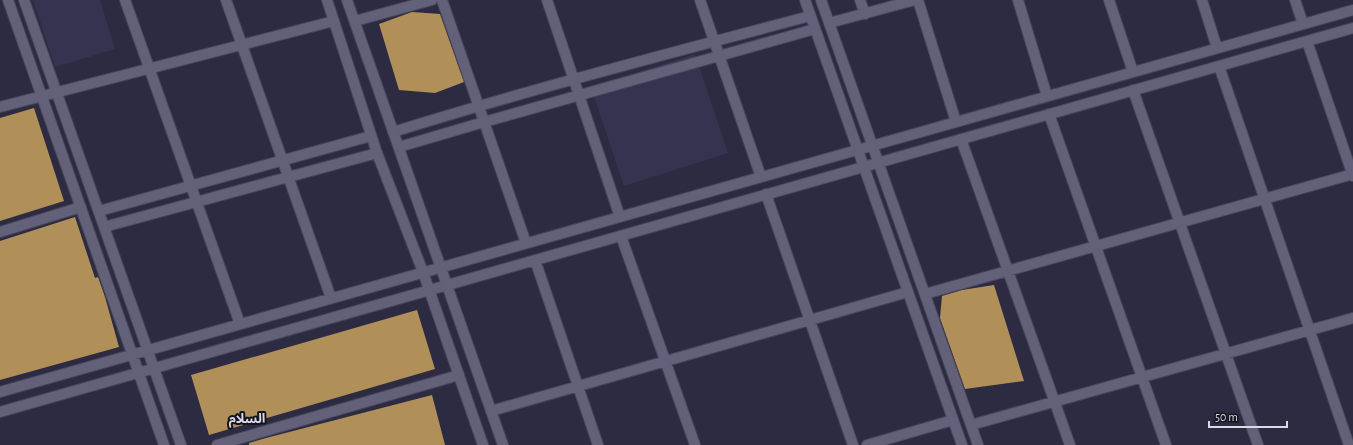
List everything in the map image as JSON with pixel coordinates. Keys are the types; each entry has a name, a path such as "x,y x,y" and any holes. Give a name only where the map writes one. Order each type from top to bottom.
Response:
{"street":[{"path":"8,0 164,445"},
{"path":"24,0 181,445"},
{"path":"125,0 240,324"},
{"path":"226,0 331,298"},
{"path":"327,0 371,136 430,290 483,445"},
{"path":"347,0 503,445"},
{"path":"355,21 432,0"},
{"path":"442,0 526,243"},
{"path":"547,0 620,217"},
{"path":"700,0 761,177"},
{"path":"805,0 962,445"},
{"path":"821,0 978,445"},
{"path":"860,0 865,14"},
{"path":"829,23 915,0"},
{"path":"918,0 956,122"},
{"path":"1018,0 1047,96"},
{"path":"1109,0 1133,72"},
{"path":"1202,0 1217,48"},
{"path":"1295,0 1303,24"},
{"path":"0,392 1353,10"},
{"path":"393,132 573,79 810,16"},
{"path":"0,107 334,21"},
{"path":"0,412 1353,28"},
{"path":"399,147 815,29"},
{"path":"925,294 1353,175 1307,41"},
{"path":"1219,66 1349,445"},
{"path":"1133,90 1258,445"},
{"path":"1049,114 1166,445"},
{"path":"99,211 371,136"},
{"path":"961,139 1070,445"},
{"path":"104,227 377,153"},
{"path":"766,194 853,445"},
{"path":"0,232 81,207"},
{"path":"621,236 695,445"},
{"path":"534,260 598,445"},
{"path":"491,411 908,292"},
{"path":"971,425 1353,318"},
{"path":"217,445 459,375"},
{"path":"867,445 953,420"}],"shaded area":[{"path":"33,0 100,0 115,49 55,67"},
{"path":"695,54 728,153 624,186 591,87"}],"building":[{"path":"412,12 440,14 464,82 435,93 399,90 379,24"},
{"path":"34,108 64,201 0,221 0,118"},
{"path":"75,217 95,278 98,277 105,297 119,347 0,380 0,241"},
{"path":"994,285 1024,381 965,389 940,318 942,296 962,290"},
{"path":"417,310 435,369 209,435 191,375"},
{"path":"432,395 445,445 249,445 249,443 266,438"}],"district":[{"name":"السلام","path":"247,418"}]}
